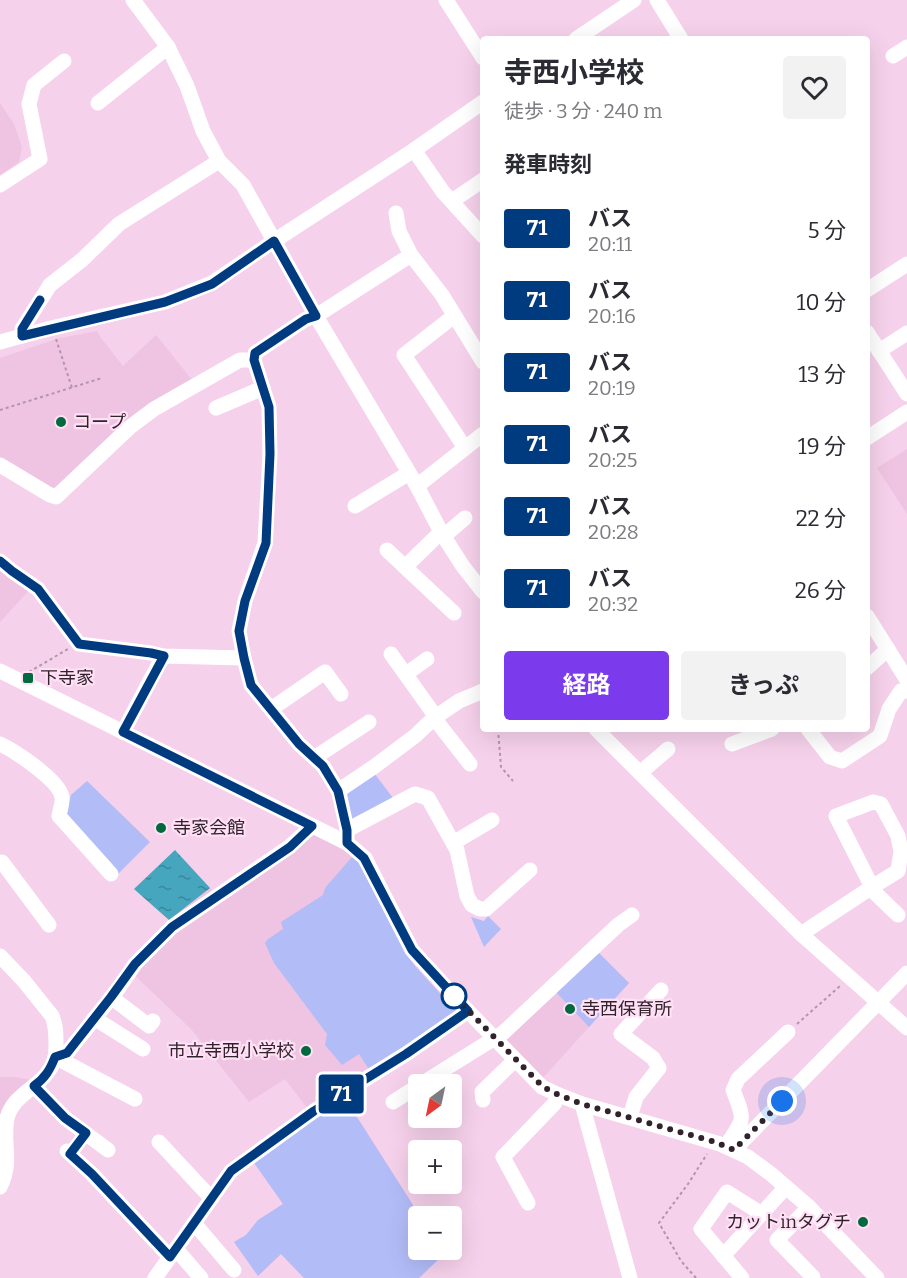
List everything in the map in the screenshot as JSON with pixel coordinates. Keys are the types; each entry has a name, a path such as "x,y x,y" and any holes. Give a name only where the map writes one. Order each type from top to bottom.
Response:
{"street":[{"path":"133,0 187,86 203,131 219,161 243,185 443,534 462,565 480,588"},
{"path":"446,0 480,53"},
{"path":"581,36 634,0"},
{"path":"657,0 679,36"},
{"path":"893,56 907,47"},
{"path":"98,103 163,51"},
{"path":"0,184 40,159 29,104 34,85 64,62"},
{"path":"0,342 165,302 212,284 480,104"},
{"path":"414,150 452,201 480,233"},
{"path":"22,336 22,329 50,285 83,259 119,224 219,161"},
{"path":"452,201 480,182"},
{"path":"396,213 399,231 411,255 442,295 454,316 479,345"},
{"path":"411,255 255,353 254,360 269,407 270,442 266,543 245,601 239,631 251,685 299,744 323,766 338,791 347,836 364,858 412,950 543,1087 582,1104 725,1146 748,1157 809,1207 877,1278"},
{"path":"870,288 907,264"},
{"path":"454,316 404,354 465,448"},
{"path":"879,351 907,333"},
{"path":"870,337 907,394"},
{"path":"0,465 56,497 130,427 154,409 240,360 254,360"},
{"path":"216,408 263,388"},
{"path":"870,436 907,412"},
{"path":"417,486 480,436"},
{"path":"356,506 409,473"},
{"path":"405,567 465,518"},
{"path":"387,550 454,614"},
{"path":"0,561 38,589 79,644 164,656 244,658"},
{"path":"870,621 907,680"},
{"path":"870,665 888,649"},
{"path":"391,654 470,764"},
{"path":"123,732 164,656"},
{"path":"406,674 427,658"},
{"path":"0,671 312,826 347,836 415,794 428,798 457,850 467,896 472,905 480,909 486,909 530,870"},
{"path":"271,710 325,672 341,694"},
{"path":"810,732 830,757 842,761 880,736 889,709 901,691 907,691"},
{"path":"338,791 415,736 435,717 459,701 480,692"},
{"path":"314,758 369,722"},
{"path":"599,732 801,934 907,1028"},
{"path":"732,744 764,732"},
{"path":"0,744 38,769 59,789 63,798 59,816 111,874"},
{"path":"640,774 668,749"},
{"path":"801,934 871,888 898,871 901,852 898,836 881,804 873,802 836,816 871,888 898,915"},
{"path":"453,843 492,820"},
{"path":"55,1057 67,1053 135,964 172,927 290,847 312,826"},
{"path":"0,863 2,862 49,926"},
{"path":"437,1074 503,1033 618,925 632,915"},
{"path":"0,956 52,1016 56,1035 55,1057 51,1069 43,1080 12,1106 9,1112 6,1130 6,1174 0,1187"},
{"path":"725,1146 879,1003 907,973"},
{"path":"630,1118 636,1097 659,1068 652,1058 621,1034 661,990"},
{"path":"111,997 149,1026 153,1021"},
{"path":"155,1278 231,1171 314,1111 406,1054 468,1011"},
{"path":"94,1018 142,1049"},
{"path":"725,1146 742,1123 742,1113 733,1090 738,1079 788,1032"},
{"path":"55,1057 135,1100"},
{"path":"483,1100 482,1092 515,1060"},
{"path":"34,1086 65,1118 108,1150"},
{"path":"393,1102 408,1093"},
{"path":"528,1203 503,1157 554,1104 559,1095"},
{"path":"582,1104 630,1278"},
{"path":"86,1133 69,1152 201,1278"},
{"path":"159,1142 212,1198"},
{"path":"723,1256 786,1187"},
{"path":"742,1278 701,1229 727,1192 762,1214"},
{"path":"809,1207 777,1240 813,1277"},
{"path":"194,1223 234,1270"}],"path":[{"path":"55,337 72,388"},
{"path":"0,410 102,378"},
{"path":"16,680 78,643"},
{"path":"498,732 501,767 513,781"},
{"path":"788,1032 848,977"},
{"path":"696,1278 681,1261 659,1223 725,1146"}],"shaded area":[{"path":"0,103 14,124 22,147 19,162 0,175"},
{"path":"97,331 123,366 156,335 193,381 59,486 51,488 0,460 0,358 56,339"},
{"path":"907,449 907,514 877,468"},
{"path":"0,562 32,587 0,622"},
{"path":"374,773 393,798 348,822 343,802 349,791"},
{"path":"87,781 150,842 117,875 65,815 71,795"},
{"name":"市立寺西小学校","path":"313,834 352,856 373,887 406,954 457,1012 342,1094 414,1206 408,1206 408,1260 438,1260 419,1278 304,1278 281,1254 258,1276 234,1242 246,1235 258,1220 283,1204 250,1157 311,1113 285,1079 249,1102 191,1029 130,971 169,920 134,889 175,850 217,896"},
{"path":"352,857 359,862 366,873 406,954 457,1012 372,1074 359,1054 342,1065 325,1045 327,1034 274,963 265,943 283,929 281,922 323,895 325,888"},
{"path":"488,916 501,929 484,947 471,917 484,921"},
{"name":"寺西保育所","path":"598,952 629,983 541,1080 503,1039"},
{"path":"598,952 629,983 589,1027 555,991"},
{"path":"0,1077 33,1080 10,1096 6,1103 0,1169"},
{"path":"342,1094 414,1206 408,1206 408,1260 438,1260 419,1278 304,1278 281,1254 258,1276 234,1242 246,1235 258,1220 283,1204 250,1157"}],"water":[{"path":"175,850 210,888 169,920 134,889"}],"bus line":[{"name":"71","path":"0,561 38,589 79,644 164,656 123,732 312,826 290,847 172,927 135,964 81,1037 67,1053 55,1057 51,1069 43,1080 34,1086 65,1118 86,1133 70,1154 92,1174 170,1257 231,1171 314,1111 406,1054 468,1011 412,950 364,858 347,843 347,830 338,791 323,766 299,744 251,685 247,672 239,631 245,601 266,543 270,454 269,407 254,360 255,353 306,319 316,316 274,241 212,284 165,302 22,336 22,329 40,300"}],"place":[{"name":"コープ","path":"61,422"},
{"name":"下寺家","path":"28,678"},
{"name":"寺家会館","path":"161,828"},
{"name":"寺西保育所","path":"570,1009"},
{"name":"市立寺西小学校","path":"306,1051"},
{"name":"カットinタグチ","path":"863,1222"}],"route":[{"path":"454,996 451,993 543,1087 582,1104 715,1142 734,1150 782,1101"}]}
